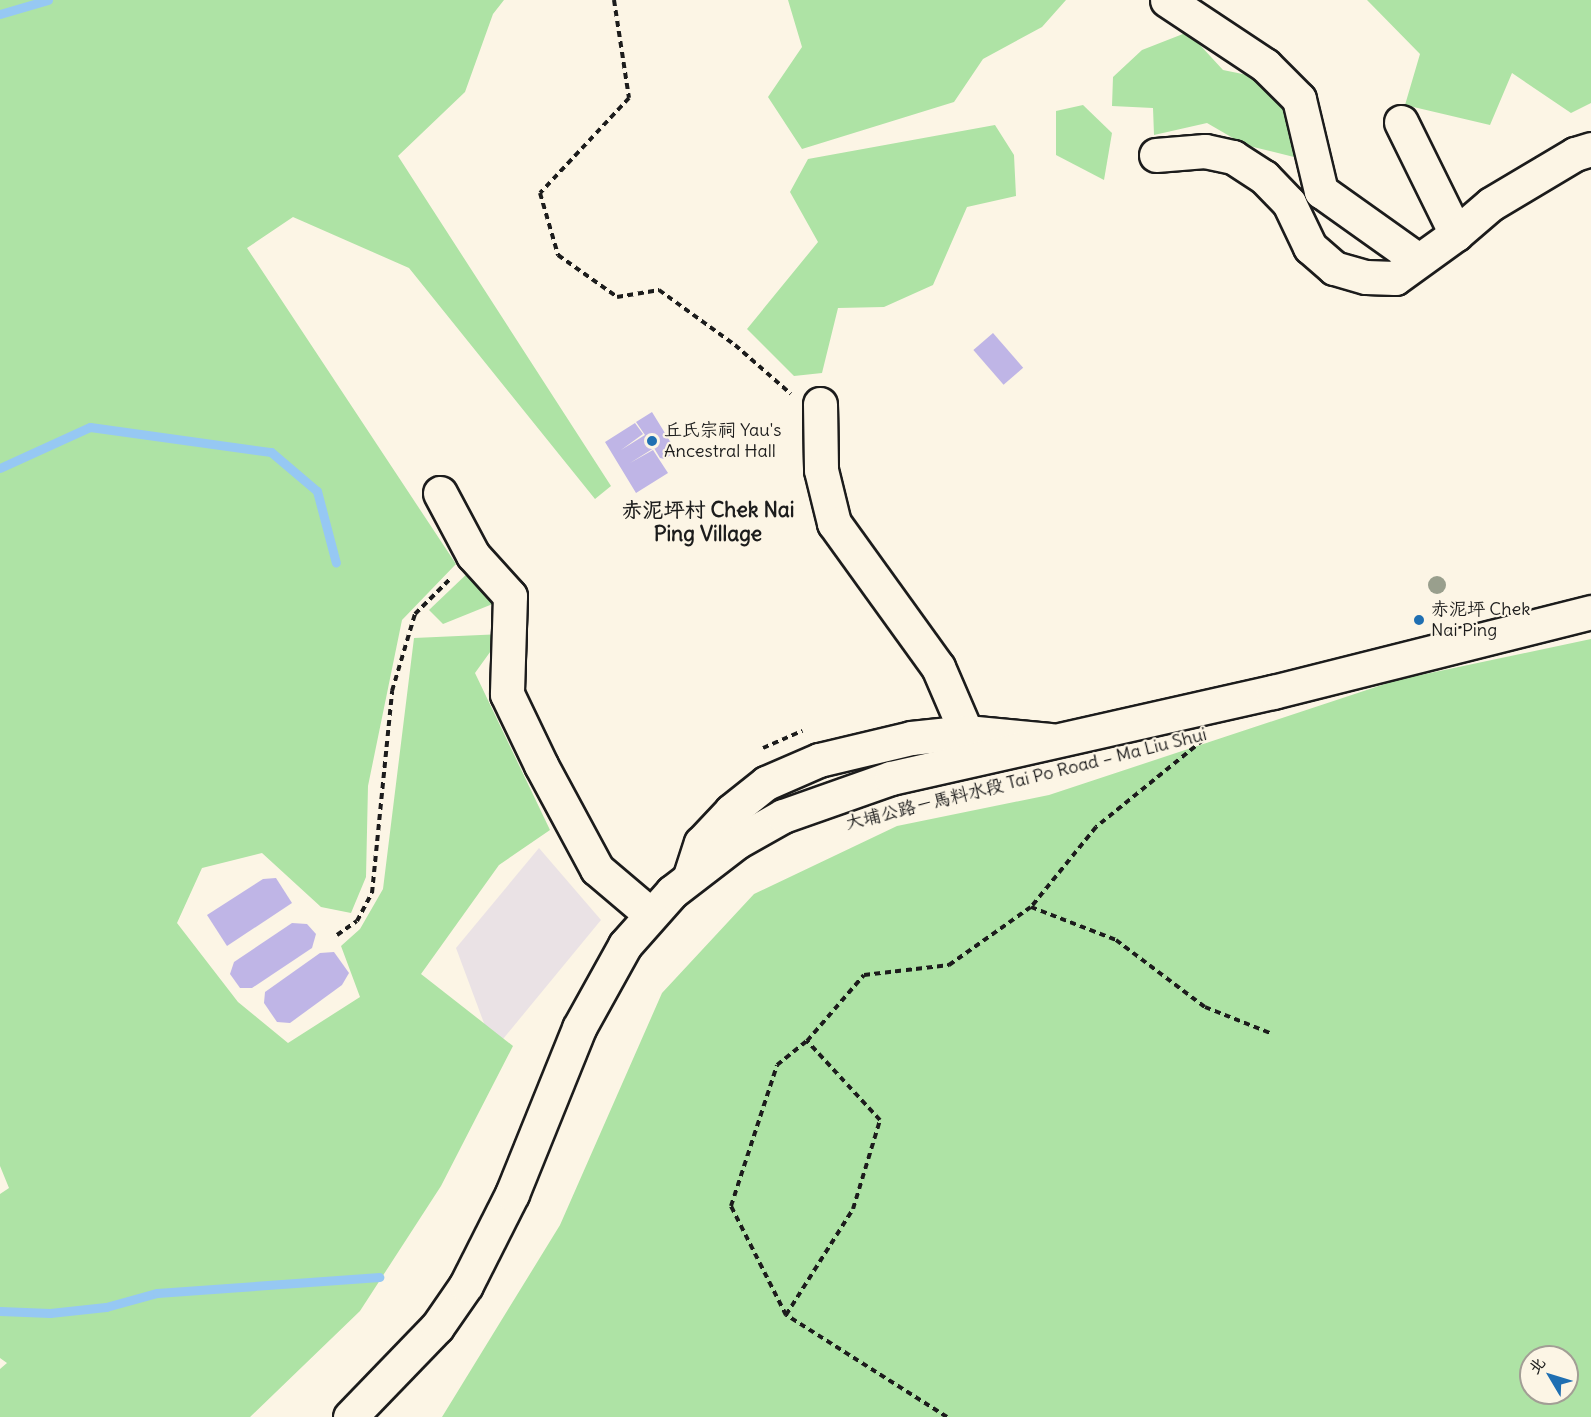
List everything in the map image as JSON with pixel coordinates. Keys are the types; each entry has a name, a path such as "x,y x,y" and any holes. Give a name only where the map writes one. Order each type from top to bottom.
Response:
{"street":[{"path":"1167,0 1265,65 1299,99 1321,191 1418,260"},
{"path":"1401,122 1456,234"},
{"path":"1156,154 1205,151 1233,158 1264,177 1289,203 1310,247 1334,267 1366,277 1395,278 1456,234 1491,204 1575,154 1591,149"},
{"path":"820,404 821,470 834,523 938,667 966,732"},
{"path":"440,493 473,555 510,596 507,694 531,744 597,869 650,914"},
{"name":"大埔公路－馬料水段 Tai Po Road – Ma Liu Shui","path":"350,1417 430,1334 466,1285 512,1194 594,997 625,945 650,914 690,876 737,842 820,801 891,778 1050,740 1273,692 1591,612"},
{"path":"690,876 701,843 731,811 766,783 819,760 867,747 966,732 1050,740"}],"path":[{"path":"614,0 629,98 540,193 558,255 617,297 659,290 735,345 783,391 820,404"},
{"path":"337,935 357,921 372,893 392,691 415,614 473,555"},
{"path":"754,753 807,729"},
{"name":"大埔公路－馬料水段 Tai Po Road – Ma Liu Shui","path":"1031,907 1096,827 1204,737 1191,738"},
{"path":"947,1417 786,1315 731,1206 777,1065 807,1041 864,975 949,965 1031,907 1116,940 1205,1007 1270,1033"},
{"path":"786,1315 853,1209 880,1120 807,1041"}],"shaded area":[{"path":"539,848 601,920 494,1050 456,948"}],"green space":[{"path":"0,0 504,0 493,14 465,92 398,156 611,486 595,499 409,268 293,217 247,248 456,564 402,620 368,786 366,877 351,913 321,907 262,853 202,868 177,923 238,1002 288,1043 360,997 341,946 360,929 383,889 414,638 503,634 475,673 550,830 499,865 421,974 513,1046 441,1186 360,1311 250,1417 0,1417 0,1369 7,1363 0,1358 0,1194 9,1188 0,1166"},
{"path":"788,0 1066,0 1042,27 983,59 954,102 802,149 768,97 802,47"},
{"path":"1367,0 1591,0 1591,103 1571,113 1512,73 1490,125 1405,105 1420,54"},
{"path":"1188,32 1223,70 1267,79 1297,119 1294,157 1245,145 1207,123 1154,135 1153,108 1112,106 1113,77 1142,50"},
{"path":"1083,105 1112,133 1104,180 1056,155 1056,111"},
{"path":"995,125 1014,155 1016,196 967,207 933,285 884,307 838,308 822,373 794,376 747,329 818,242 790,192 808,159"},
{"path":"472,569 500,601 443,624 429,610"},
{"path":"1591,639 1591,1417 442,1417 560,1225 662,993 754,894 897,826 1049,795 1397,680"}],"building":[{"path":"993,333 1023,368 1004,385 973,350"},
{"path":"652,412 676,451 665,459 660,458 654,448 630,463 653,450 668,473 636,493 605,442 635,423 643,434 621,450 645,435 636,422"},
{"path":"276,878 292,903 227,946 207,915 263,879"},
{"path":"292,923 307,924 316,934 312,948 252,988 240,988 230,974 234,962"},
{"path":"334,952 349,973 342,985 290,1023 277,1022 264,1003 265,992 320,953"}],"waterway":[{"path":"0,14 48,0"},
{"path":"0,468 90,427 271,452 317,491 336,563"},
{"path":"0,1311 50,1313 106,1307 157,1293 379,1277"}],"place":[{"name":"丘氏宗祠 Yau's Ancestral Hall","path":"652,441"},
{"name":"赤泥坪 Chek Nai Ping","path":"1419,620"}],"district":[{"name":"赤泥坪村 Chek Nai Ping Village","path":"708,522"}]}
